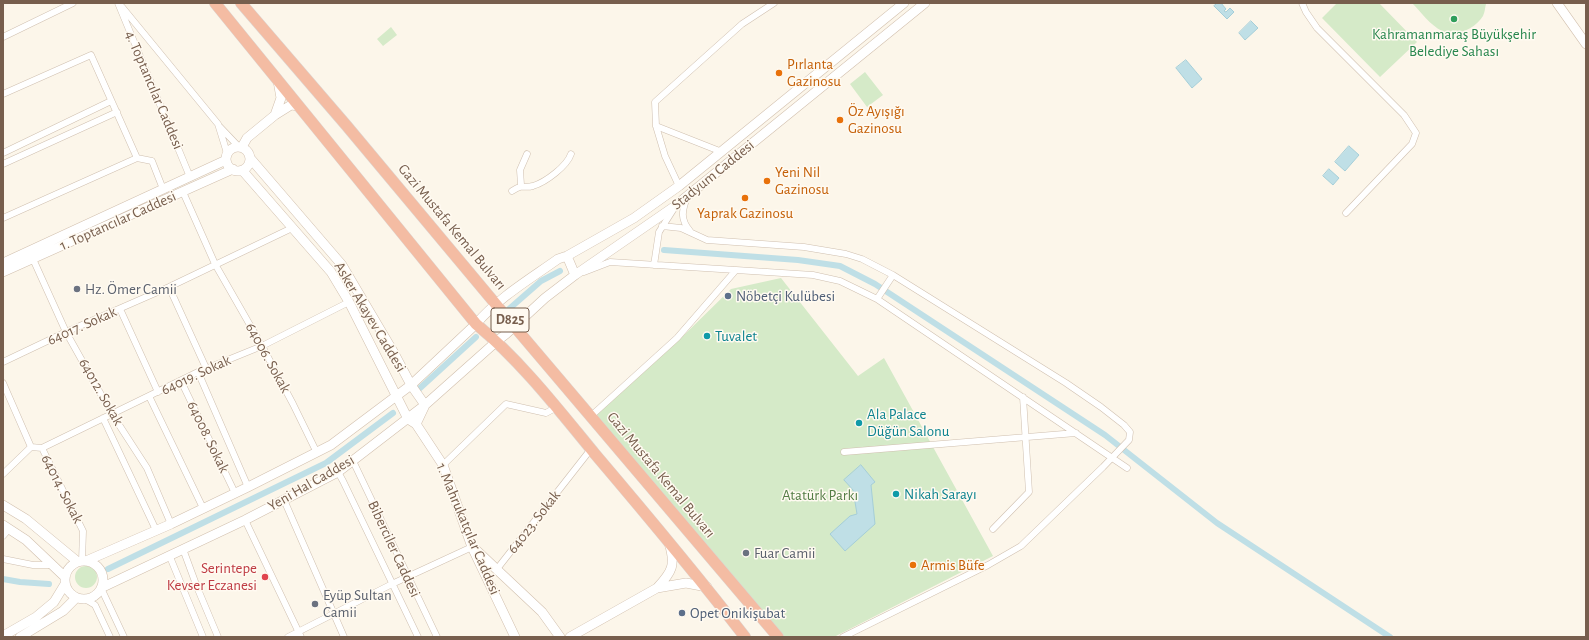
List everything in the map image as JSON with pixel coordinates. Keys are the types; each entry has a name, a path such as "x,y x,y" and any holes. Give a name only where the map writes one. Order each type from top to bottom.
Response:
{"highway":[{"name":"D825","path":"215,3 476,324 497,341 557,407 707,587 745,637"},
{"name":"Gazi Mustafa Kemal Bulvarı","path":"241,3 346,125 514,326 778,637"}],"street":[{"path":"3,37 74,3"},
{"name":"Asker Akayev Caddesi","path":"118,3 218,124 228,166 238,170 331,272 350,302 396,397 408,418"},
{"name":"4. Toptancılar Caddesi","path":"118,3 190,176"},
{"path":"679,186 665,156 656,126 655,102 742,24 774,3"},
{"name":"Stadyum Caddesi","path":"497,341 545,298 575,275 688,196 925,3"},
{"path":"1302,3 1306,12 1317,28 1404,115 1416,133 1412,144 1346,213"},
{"path":"1557,3 1586,44"},
{"name":"Stadyum Caddesi","path":"476,324 497,304 558,259 567,256 634,218 679,186 899,5"},
{"path":"3,94 90,55 137,158"},
{"path":"275,115 281,98 278,80"},
{"path":"3,153 110,101"},
{"path":"227,157 232,148 240,147 247,138 275,115 291,105 299,106"},
{"path":"3,164 117,112"},
{"path":"218,124 240,147"},
{"path":"656,126 722,152"},
{"name":"Asker Akayev Caddesi","path":"240,147 248,152 250,158 342,265 411,385 425,405"},
{"path":"521,185 520,170 527,154"},
{"path":"512,191 521,185 532,186 549,177 566,164 571,154"},
{"name":"1. Toptancılar Caddesi","path":"3,263 163,189 227,157"},
{"path":"3,218 137,158 152,161 163,189"},
{"path":"238,170 247,166 250,158"},
{"name":"1. Toptancılar Caddesi","path":"3,272 183,192 238,170"},
{"name":"64006. Sokak","path":"183,192 215,264 262,346 317,453"},
{"path":"688,196 682,211 682,219 692,234"},
{"path":"654,265 659,232 675,206"},
{"path":"662,226 681,228 707,240 804,247 846,254 862,260 893,275 1066,383 1101,407 1124,425 1130,432 1129,440 1021,546 988,565 843,637"},
{"name":"64017. Sokak","path":"3,362 66,332 169,287 292,228"},
{"path":"567,256 575,275 610,262 813,275 840,281 876,299 1076,433 1114,454 1127,468"},
{"name":"64012. Sokak","path":"33,259 66,332 112,414 148,468 171,524"},
{"path":"591,416 677,338 736,270"},
{"path":"876,299 893,275"},
{"path":"169,287 206,368"},
{"name":"64019. Sokak","path":"42,448 206,368 262,346 350,302"},
{"path":"120,309 158,392"},
{"name":"Yeni Hal Caddesi","path":"82,561 171,524 331,445 411,385 476,324"},
{"name":"Yeni Hal Caddesi","path":"101,588 170,557 183,549 245,520 338,472 425,405 497,341"},
{"path":"198,372 248,487"},
{"name":"64008. Sokak","path":"181,381 235,493"},
{"name":"64014. Sokak","path":"3,383 31,447 42,448 84,531 82,561"},
{"path":"149,396 203,508"},
{"path":"993,529 1029,492 1023,397"},
{"path":"443,465 506,404 546,413 557,407"},
{"path":"416,424 425,405"},
{"path":"103,418 156,530"},
{"name":"1. Mahrukatçılar Caddesi","path":"408,418 416,424 443,465 472,547 515,637"},
{"path":"844,452 1076,433"},
{"path":"3,474 31,447"},
{"name":"64023. Sokak","path":"472,547 498,569 591,449"},
{"name":"Biberciler Caddesi","path":"353,461 436,637"},
{"name":"Biberciler Caddesi","path":"338,472 418,637"},
{"path":"284,500 335,612 344,637"},
{"path":"3,504 26,519 82,561 92,563 103,576 101,588 94,596 81,599 32,634 20,637"},
{"path":"245,520 300,634"},
{"path":"5,530 26,540 52,565 65,580 67,590 81,599 95,605 110,637"},
{"path":"657,588 668,576 672,564 673,556 668,540"},
{"path":"288,637 300,634 335,612 472,547"},
{"path":"183,549 197,588 218,637"},
{"path":"170,557 203,637"},
{"path":"3,559 33,565 52,565"},
{"path":"3,636 36,618 54,602 70,567 82,561"},
{"path":"498,569 542,612 560,637"},
{"path":"570,637 657,588 686,582 707,587"},
{"path":"101,588 124,637"}],"green space":[{"path":"1337,3 1379,3 1417,42 1380,77 1322,18"},
{"name":"Kahramanmaraş Büyükşehir Belediye Sahası","path":"1412,3 1486,4 1483,16 1475,25 1465,31 1448,33 1442,31 1430,22"},
{"path":"391,27 397,35 383,46 377,39"},
{"path":"865,72 883,95 867,107 850,84"},
{"name":"Atatürk Parkı","path":"781,278 858,376 884,358 993,556 834,637 781,637 591,416 680,339 731,289"},
{"path":"86,566 90,567 96,573 96,581 90,587 86,588 82,587 76,581 75,577 76,573 82,567"}],"water":[{"path":"1221,3 1226,9 1224,11 1226,12 1230,8 1234,12 1227,19 1214,6"},
{"path":"1251,21 1258,28 1245,40 1239,33"},
{"path":"1186,60 1202,79 1192,88 1176,68"},
{"path":"1349,146 1359,155 1345,171 1335,162"},
{"path":"1329,169 1339,178 1333,185 1323,176"},
{"path":"861,465 875,482 871,485 875,524 845,551 830,534 850,516 857,514 853,490 844,480"}],"waterway":[{"path":"664,250 798,260 840,266 875,284 1105,435 1217,523 1390,637"},
{"path":"509,309 541,281 560,271"},
{"path":"419,389 476,337"},
{"path":"108,569 326,463 393,413"},
{"path":"3,579 49,584"}],"place":[{"name":"Kahramanmaraş Büyükşehir Belediye Sahası","path":"1454,19"},
{"name":"Pırlanta Gazinosu","path":"779,73"},
{"name":"Öz Ayışığı Gazinosu","path":"840,120"},
{"name":"Yeni Nil Gazinosu","path":"767,181"},
{"name":"Yaprak Gazinosu","path":"745,198"},
{"name":"Hz. Ömer Camii","path":"77,289"},
{"name":"Nöbetçi Kulübesi","path":"728,296"},
{"name":"Tuvalet","path":"707,336"},
{"name":"Ala Palace Düğün Salonu","path":"859,423"},
{"name":"Nikah Sarayı","path":"896,494"},
{"name":"Fuar Camii","path":"746,553"},
{"name":"Armis Büfe","path":"913,565"},
{"name":"Serintepe Kevser Eczanesi","path":"265,577"},
{"name":"Eyüp Sultan Camii","path":"315,604"},
{"name":"Opet Onikişubat","path":"682,613"}]}
